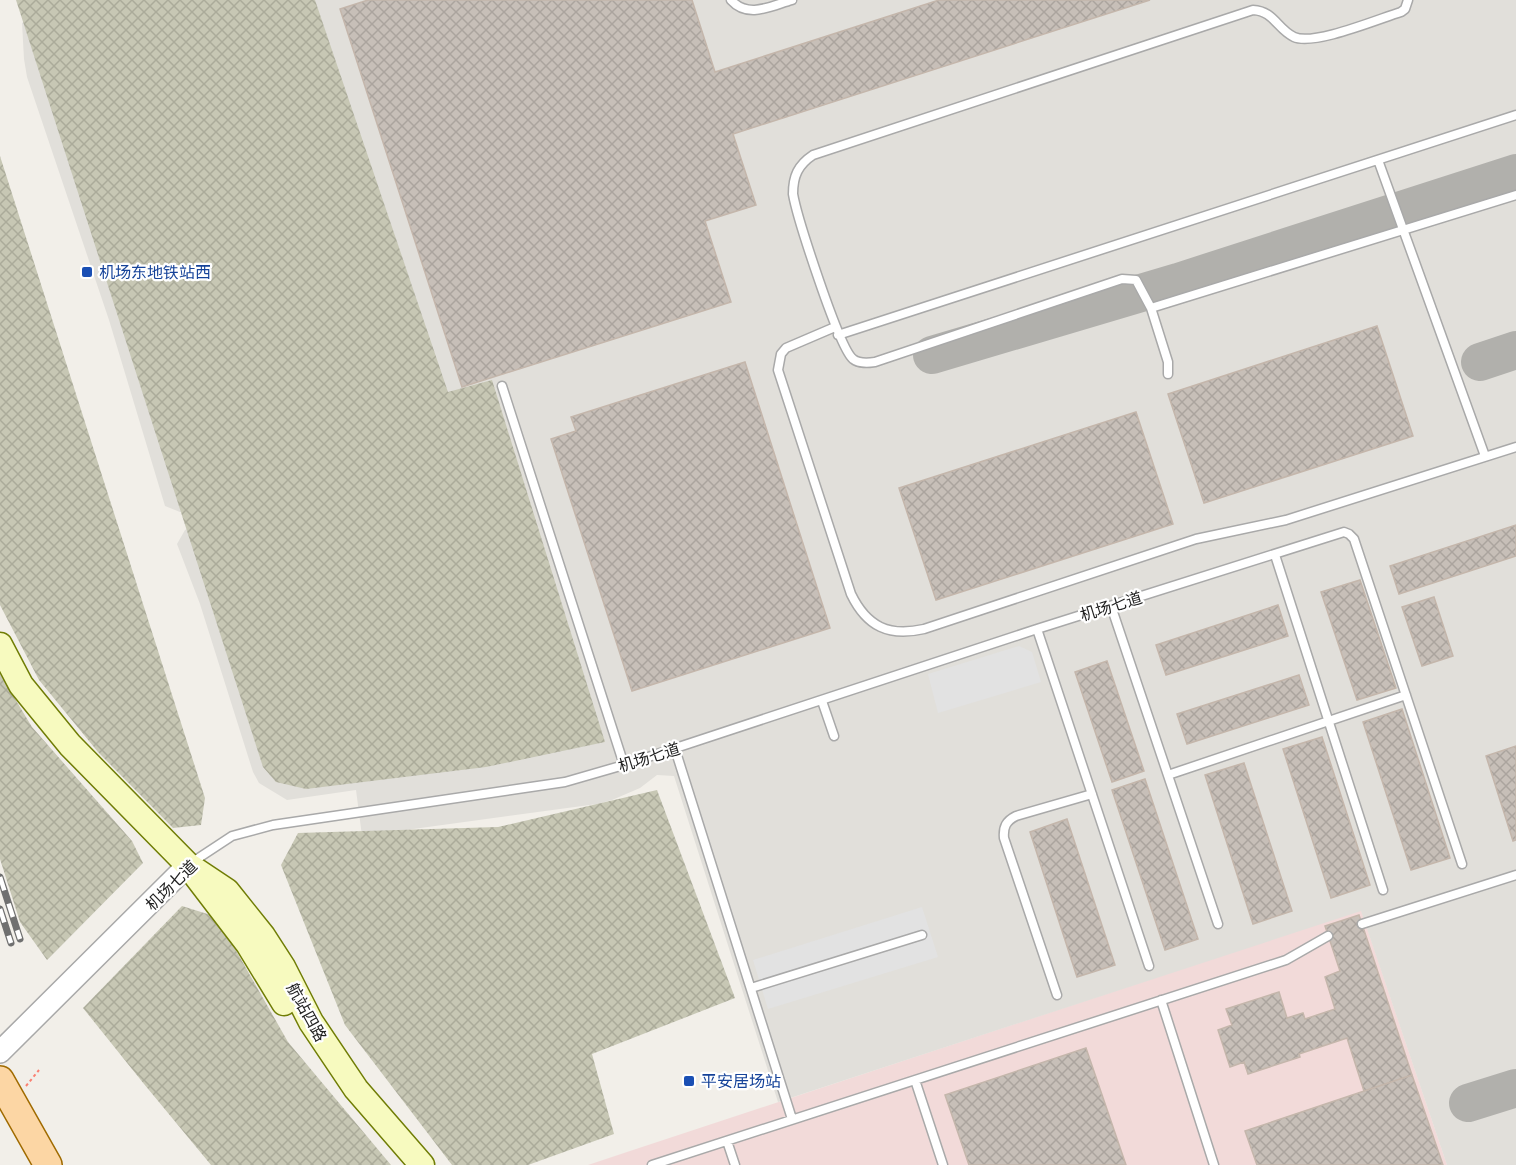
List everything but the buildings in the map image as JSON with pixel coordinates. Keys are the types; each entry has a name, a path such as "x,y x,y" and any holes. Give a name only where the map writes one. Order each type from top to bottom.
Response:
{"main road":[{"name":"航站四路","path":"0,645 21,685 48,720 188,865 248,944 298,1029 342,1096 402,1165"},
{"name":"航站四路","path":"188,865 227,891 263,936 283,967 311,1022 330,1052 356,1089 422,1165"},
{"path":"0,1080 48,1165"}],"street":[{"name":"机场七道","path":"0,1052 188,865"}],"lane":[{"path":"731,0 738,7 751,10 792,0"},
{"path":"1168,374 1168,362 1150,308 1136,280 1122,279 875,362 863,363 854,359 847,352 837,331 793,194 796,173 802,164 813,155 1253,10 1267,13 1292,36 1309,40 1401,12 1405,9 1408,0"},
{"path":"1516,115 786,348 780,354 778,370 851,594 865,617 886,631 912,632 924,629 1196,539 1286,520 1516,447"},
{"path":"1378,160 1485,456"},
{"path":"1150,308 1516,195"},
{"path":"502,386 624,765"},
{"name":"机场七道","path":"188,865 232,836 273,825 565,782 675,749 1037,629 1344,532 1354,539 1406,695"},
{"path":"1275,555 1383,890"},
{"path":"1111,606 1218,924"},
{"path":"1037,629 1149,966"},
{"path":"1168,775 1406,695 1462,864"},
{"path":"822,700 834,736"},
{"path":"675,749 792,1119"},
{"path":"1057,995 1004,838 1004,831 1007,821 1016,816 1092,794"},
{"path":"1362,924 1516,875"},
{"path":"751,988 922,935"},
{"path":"652,1165 1286,960 1328,936"},
{"path":"1161,1000 1214,1165"},
{"path":"915,1080 943,1165"},
{"path":"727,1141 735,1165"}],"shaded area":[{"path":"16,0 315,0 448,392 492,380 605,742 486,767 306,789 276,782 263,767"},
{"path":"24,0 1516,0 1516,1165 1447,1165 1361,911 778,1102 674,776 657,775 640,788 597,804 362,836 356,790 287,800 259,783 253,772 200,604 177,544 185,530 191,527 187,513 165,506 109,320 27,77 22,23 37,14"},
{"path":"0,156 205,798 201,825 173,828 98,752 39,680 0,605"},
{"path":"1019,646 1032,652 1041,682 938,713 928,674"},
{"path":"0,674 32,727 132,841 143,863 47,960 20,922 0,859"},
{"path":"657,790 735,998 592,1054 614,1134 528,1165 452,1165 345,1025 281,865 298,833 498,827"},
{"path":"182,906 217,917 288,1042 391,1165 211,1165 144,1084 83,1008"},
{"path":"922,907 938,957 768,1009 753,960"},
{"path":"1361,910 1447,1165 588,1165 630,1151"}],"taxiway":[{"path":"932,355 1178,282 1516,173"},
{"path":"1480,362 1516,350"},
{"path":"1468,1103 1516,1088"}],"railway":[{"path":"0,877 20,939"},
{"path":"0,909 11,943"}],"place":[{"name":"机场东地铁站西","path":"87,272"},
{"name":"平安居场站","path":"689,1081"}]}
